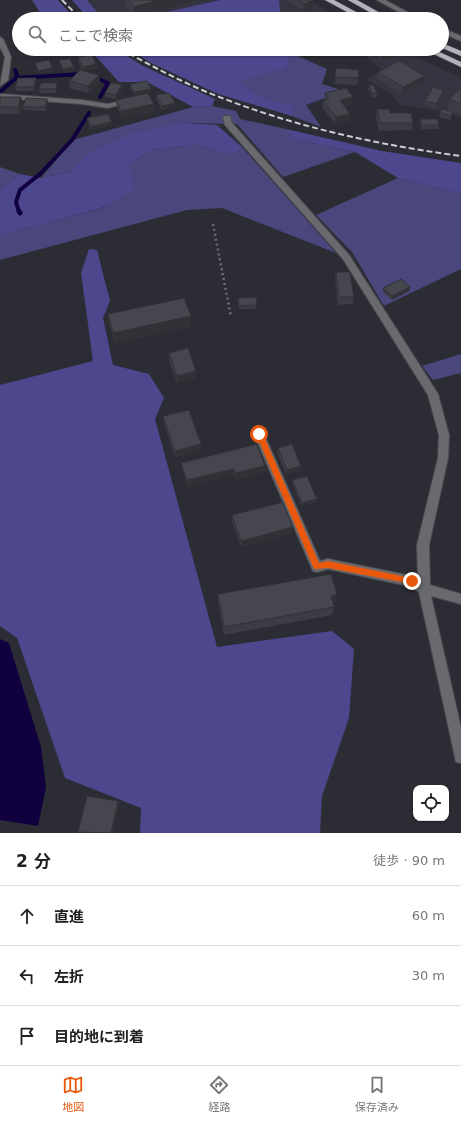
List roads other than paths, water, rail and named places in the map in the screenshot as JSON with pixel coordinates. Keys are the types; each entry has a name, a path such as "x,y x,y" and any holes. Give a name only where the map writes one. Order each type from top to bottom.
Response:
{"highway":[{"path":"328,0 351,12"},
{"path":"352,0 374,12"},
{"path":"449,48 461,54"},
{"path":"443,56 461,64"}],"street":[{"path":"380,0 403,12"},
{"path":"449,33 461,39"},
{"path":"0,39 8,56 4,80 0,84"},
{"path":"1,96 82,102 108,106 130,101"},
{"path":"227,118 228,123 346,257 433,394 444,435 443,458 423,546 424,589 461,757"},
{"path":"259,434 317,567 328,564 412,581 424,589 461,599"}],"waterway":[{"path":"15,70 17,74 16,78"},
{"path":"16,78 82,74"},
{"path":"94,77 108,83 100,97"},
{"path":"0,92 16,78"},
{"path":"19,212 16,202 20,190 40,174 72,140 89,113"}],"railway":[{"path":"62,0 74,12"},
{"path":"134,56 161,71 202,90 297,123 330,132 395,146 461,156"}]}
